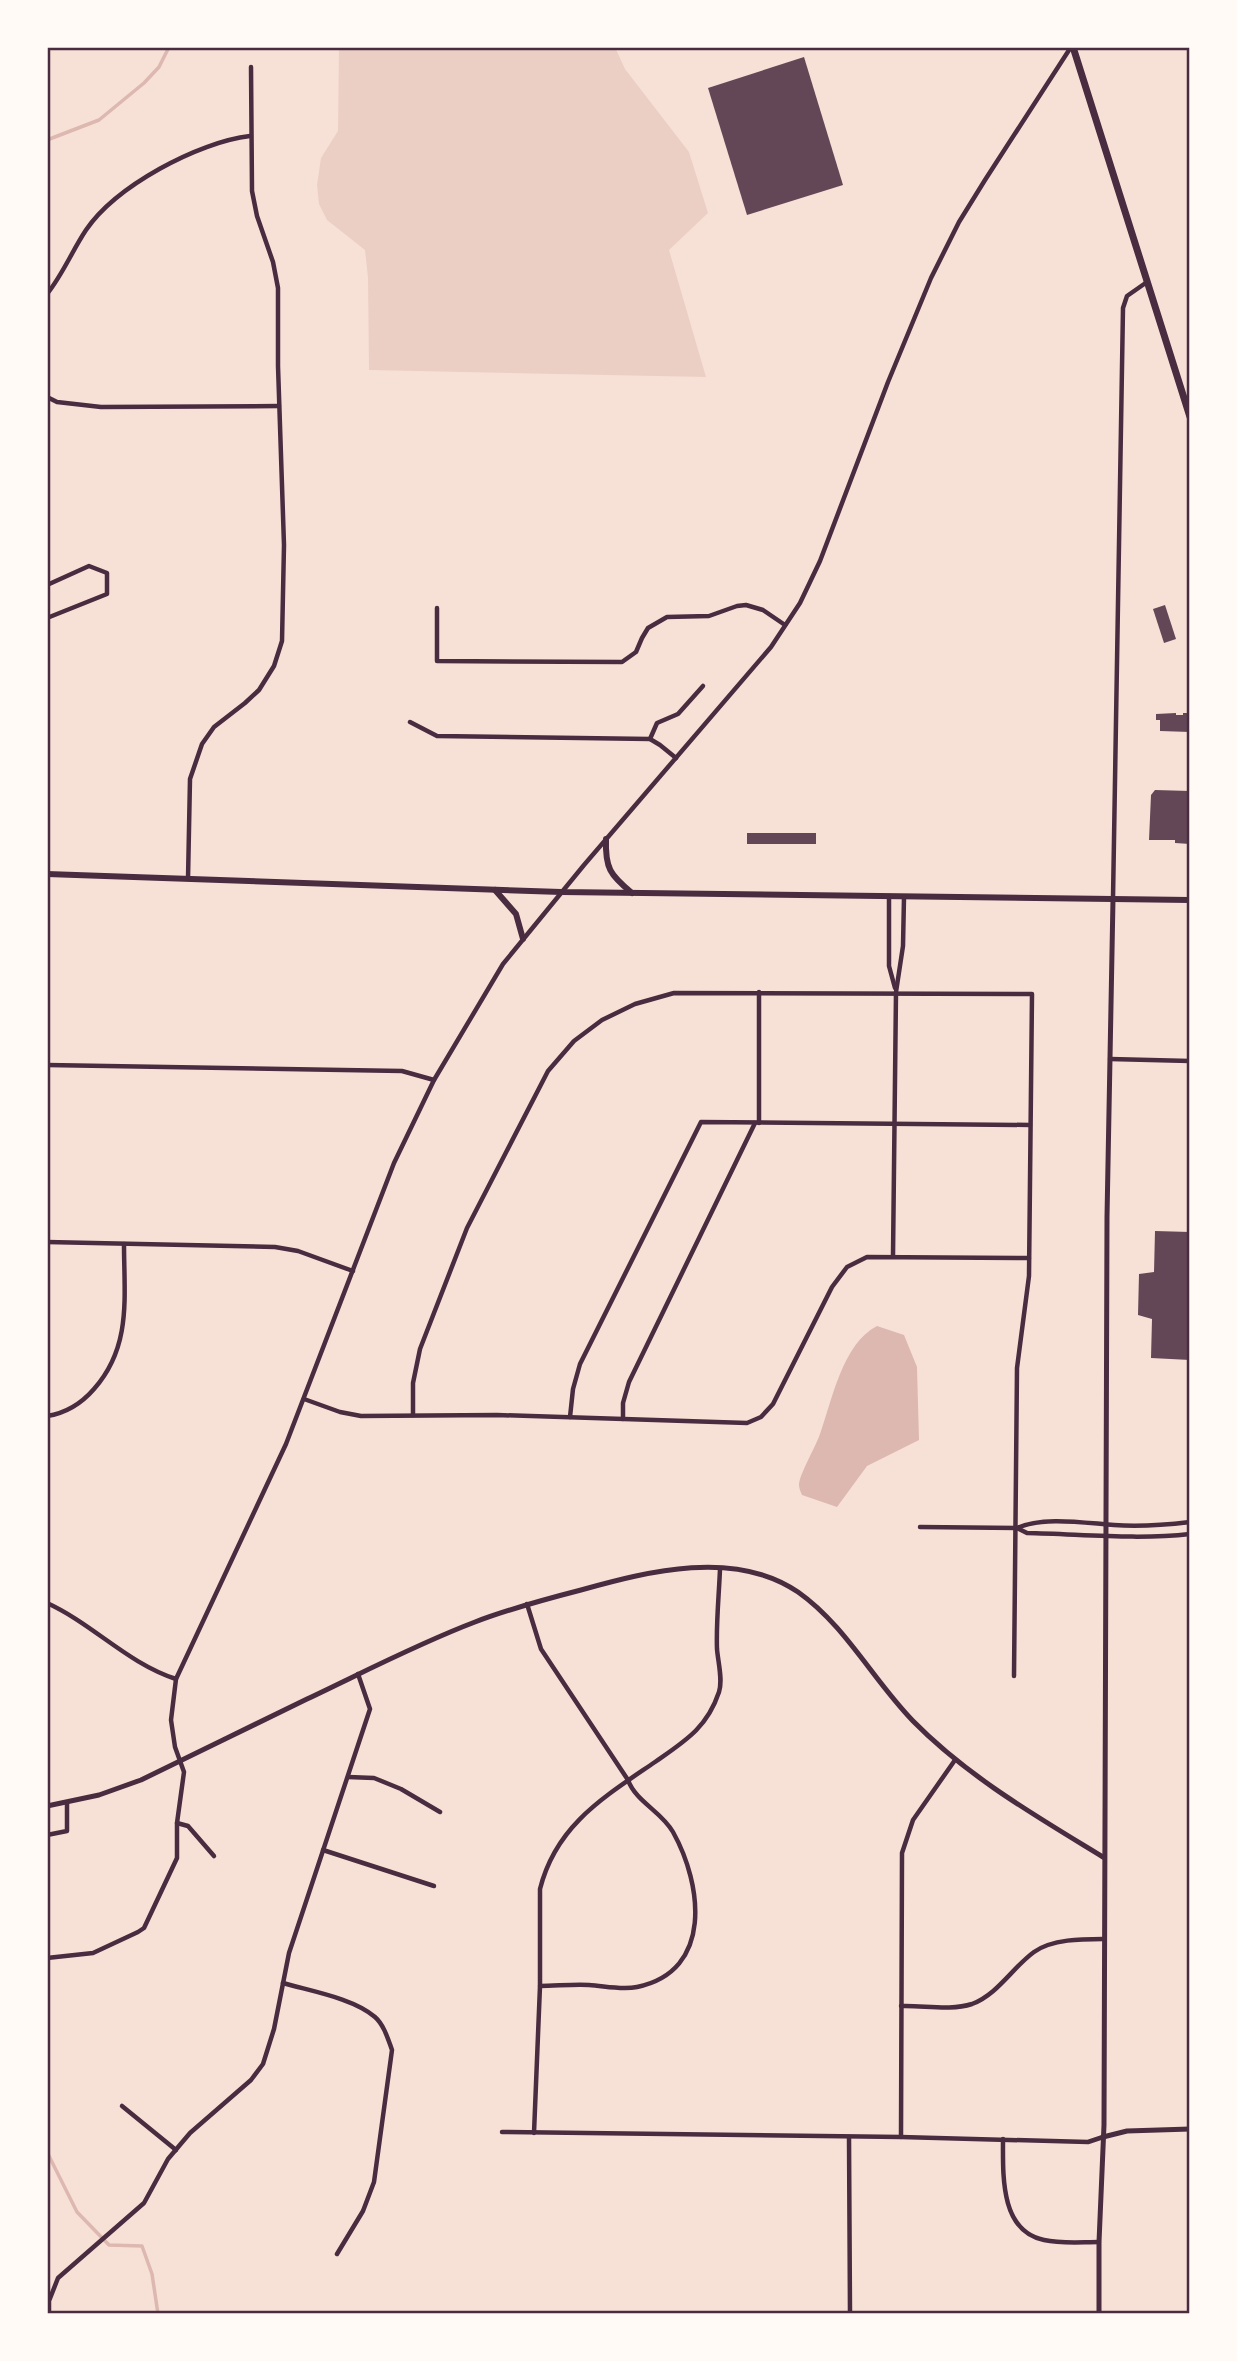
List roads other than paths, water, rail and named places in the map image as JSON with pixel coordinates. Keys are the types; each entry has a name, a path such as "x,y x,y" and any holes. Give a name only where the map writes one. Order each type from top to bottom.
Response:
{"main road":[{"path":"1072,47 1190,417"},
{"path":"606,839 605,859 609,870 632,893"},
{"path":"47,874 561,892 1190,900"},
{"path":"495,890 516,914 523,939"}],"street":[{"path":"47,1958 93,1953 138,1933 144,1928 177,1858 177,1823 184,1772 175,1747 171,1720 176,1679 275,1469 394,1163 434,1080 503,964 561,892 771,647 785,625 818,567 887,382 931,278 978,190 1072,47"},
{"path":"188,879 190,779 202,744 214,727 259,690 274,666 282,641 284,545 278,288 273,261 257,216 252,191 251,67"},
{"path":"47,294 62,275 87,229 109,204 158,170 192,152 231,138 250,136"},
{"path":"1099,2314 1103,2137 1109,1059 1123,308 1127,296 1147,282"},
{"path":"47,397 57,402 101,407 279,406"},
{"path":"47,585 89,566 107,573 107,594 47,618"},
{"path":"437,608 437,661 626,661 639,649 648,628 662,619 709,615 741,605 763,610 785,625"},
{"path":"650,739 657,723 678,714 703,686"},
{"path":"410,722 437,736 650,739 676,758"},
{"path":"889,897 889,966 896,992"},
{"path":"893,1256 896,992 903,946 904,897"},
{"path":"623,1419 623,1404 629,1382 757,1124 759,992"},
{"path":"413,1415 413,1383 420,1349 467,1228 533,1097 554,1063 588,1029 617,1011 674,993 1032,994 1029,1258 1017,1368 1014,1675"},
{"path":"1109,1059 1190,1061"},
{"path":"47,1065 402,1071 434,1080"},
{"path":"570,1417 573,1389 580,1364 701,1122 1030,1125"},
{"path":"47,1242 275,1247 298,1251 353,1270"},
{"path":"47,1416 69,1410 83,1401 113,1364 124,1319 124,1244"},
{"path":"304,1399 351,1415 497,1415 747,1423 761,1417 777,1398 832,1287 842,1273 860,1259 893,1256 1029,1258"},
{"path":"1017,1528 1028,1522 1160,1525 1190,1522"},
{"path":"1058,1522 1058,1534"},
{"path":"920,1527 1017,1528 1027,1533 1106,1536 1190,1534"},
{"path":"47,1806 120,1788 457,1629 527,1604 665,1569 720,1569 769,1576 811,1602 843,1636 900,1706 955,1760 1041,1820 1103,1857"},
{"path":"534,2133 540,1986 540,1889 549,1859 576,1821 628,1780 693,1736 709,1715 720,1689 717,1647 720,1569"},
{"path":"47,1603 68,1613 135,1661 176,1679"},
{"path":"527,1604 541,1649 628,1780 632,1792 671,1828 690,1871 696,1902 694,1933 689,1948 677,1965 665,1975 637,1987 621,1989 587,1985 540,1986"},
{"path":"49,2314 49,2301 58,2278 144,2203 168,2160 190,2133 251,2080 263,2064 274,2029 289,1953 370,1709 358,1674"},
{"path":"901,2137 902,1853 913,1820 955,1760"},
{"path":"348,1777 374,1778 401,1789 440,1812"},
{"path":"47,1835 67,1831 66,1803"},
{"path":"177,1823 188,1826 214,1856"},
{"path":"323,1850 434,1886"},
{"path":"901,2006 958,2007 972,2004 1004,1981 1036,1950 1061,1942 1103,1940"},
{"path":"283,1983 356,2005 376,2017 387,2034 392,2050 374,2182 363,2211 337,2253"},
{"path":"122,2106 176,2150"},
{"path":"502,2132 1088,2141 1127,2131 1190,2129"},
{"path":"849,2137 850,2314"},
{"path":"1003,2139 1003,2177 1012,2216 1018,2227 1043,2240 1099,2242"}],"waterway":[{"path":"47,140 99,120 144,83 159,67 169,47"},
{"path":"47,2152 77,2212 109,2245 142,2246 152,2274 158,2314"}]}
